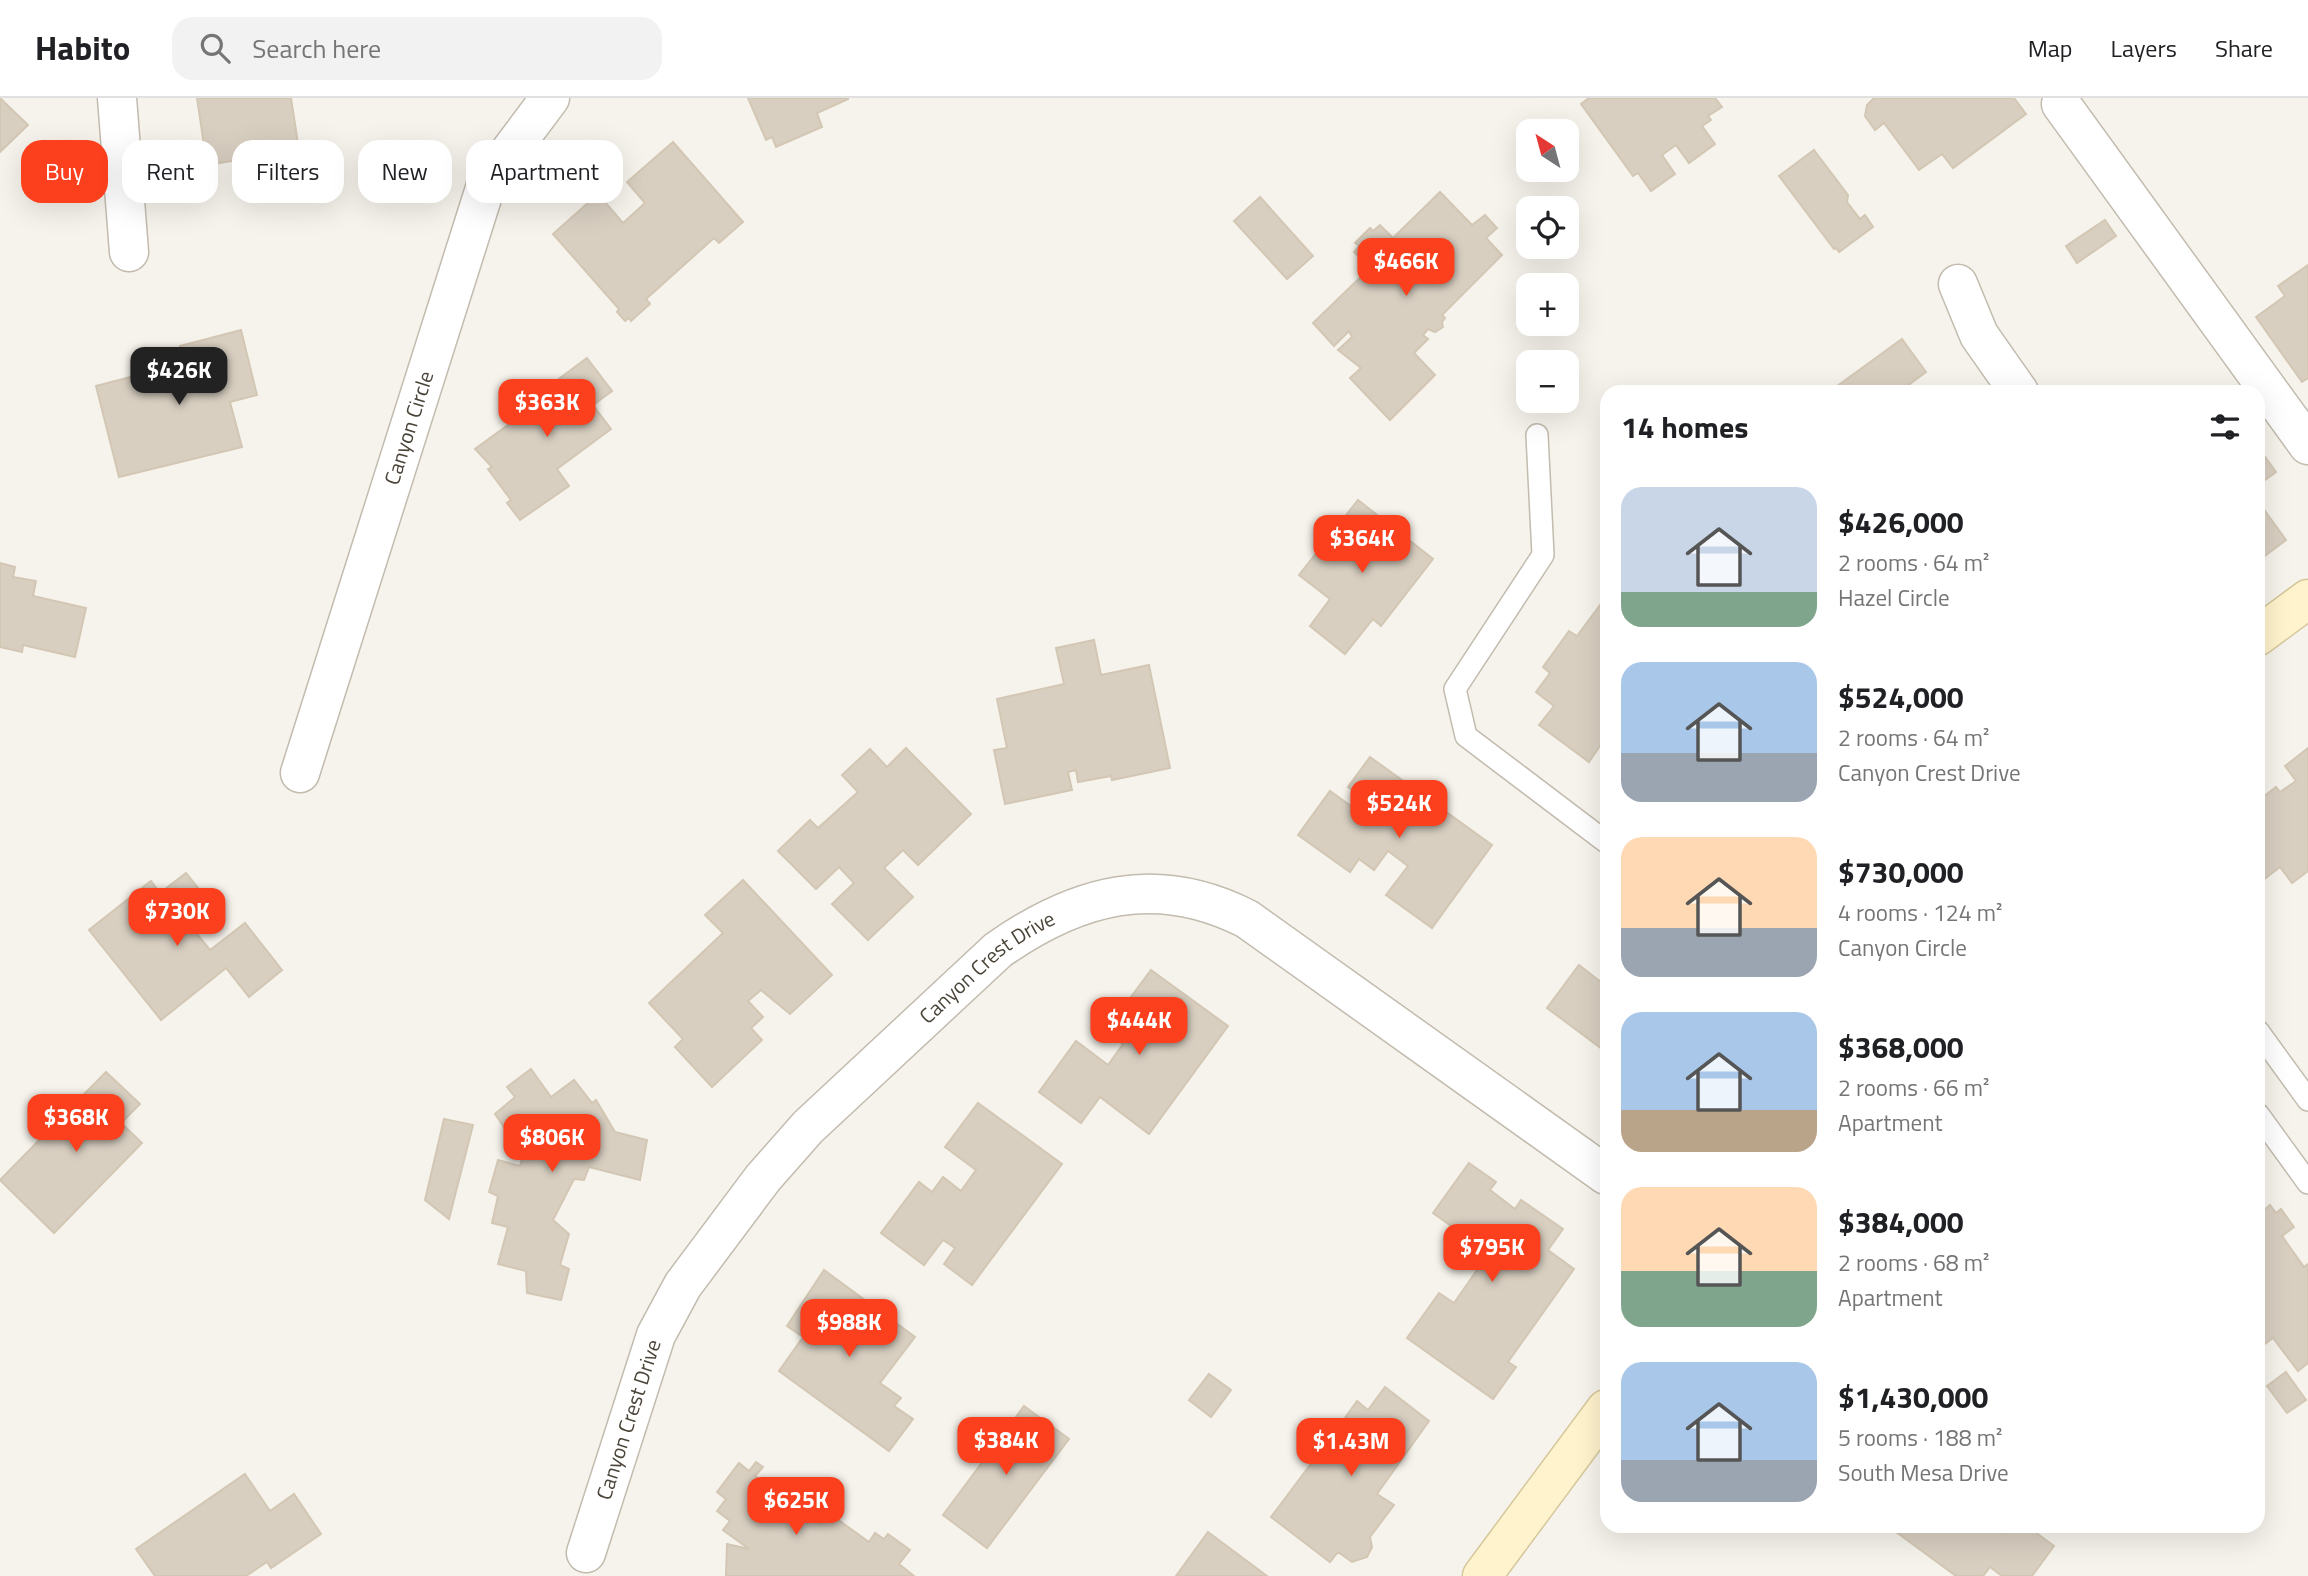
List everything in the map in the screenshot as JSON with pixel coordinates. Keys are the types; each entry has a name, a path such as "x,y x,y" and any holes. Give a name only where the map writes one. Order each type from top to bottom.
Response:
{"street":[{"path":"117,98 129,252"},
{"name":"Canyon Circle","path":"300,773 487,182 550,98"},
{"path":"2061,104 2137,205 2308,445"},
{"path":"1958,285 1979,335 2014,385"},
{"path":"2265,631 2308,599"},
{"name":"Canyon Crest Drive","path":"586,1553 656,1335 683,1286 763,1178 808,1127 999,950 1032,926 1094,900 1159,893 1191,896 1220,905 1247,919 1600,1171"},
{"path":"1482,1576 1600,1417"}],"lane":[{"path":"1537,435 1543,555 1455,689 1466,736 1600,837"},
{"path":"2265,1041 2308,1100"},
{"path":"2265,1124 2308,1183"}],"building":[{"path":"0,98 28,125 0,152"},
{"path":"197,98 291,98 297,140 232,140 232,161 218,163 218,140 203,140"},
{"path":"748,98 848,99 817,113 822,127 776,147 772,137 766,140"},
{"path":"1589,98 1715,98 1722,107 1708,116 1711,120 1702,126 1715,144 1689,163 1676,145 1662,155 1675,174 1651,191 1638,173 1633,176 1581,104"},
{"path":"1874,98 2014,98 2026,114 1953,168 1942,154 1919,170 1884,123 1875,130 1865,116 1867,105"},
{"path":"673,142 743,222 719,243 714,238 646,299 650,304 631,321 629,318 625,321 617,312 619,309 553,234 588,203 606,203 623,223 645,203 627,182"},
{"path":"1814,150 1848,195 1847,202 1860,219 1865,215 1873,227 1839,252 1779,176"},
{"path":"1440,192 1472,225 1485,215 1497,228 1486,238 1502,255 1442,315 1445,318 1443,327 1435,332 1428,329 1423,335 1428,339 1414,353 1435,375 1390,420 1350,378 1361,368 1338,350 1352,337 1349,331 1334,346 1313,323 1370,268 1354,252 1359,246 1355,243 1370,228 1373,231 1380,225 1393,238"},
{"path":"1260,197 1313,256 1287,279 1234,221"},
{"path":"2105,220 2116,236 2077,263 2066,246"},
{"path":"2308,265 2308,378 2302,382 2256,317 2285,296 2278,286"},
{"path":"241,330 257,395 230,402 242,447 119,477 96,386 184,363 180,346"},
{"path":"1902,339 1926,372 1908,385 1839,385"},
{"path":"587,358 612,391 593,405 611,429 557,469 569,486 520,520 507,503 511,500 488,469 492,467 475,449 541,401 536,396"},
{"path":"2265,457 2276,472 2265,480"},
{"path":"1358,500 1433,559 1381,626 1373,619 1345,654 1310,626 1330,599 1299,575"},
{"path":"2265,511 2286,540 2265,556"},
{"path":"0,563 15,567 13,577 36,581 33,596 86,608 75,657 23,645 22,652 0,647"},
{"path":"1600,605 1600,746 1589,762 1539,725 1554,706 1536,692 1550,673 1543,667 1569,631 1577,636"},
{"path":"1094,640 1101,675 1149,665 1170,768 1112,780 1111,776 1078,782 1076,770 1068,772 1072,790 1005,804 994,750 1007,748 997,699 1064,684 1056,648"},
{"path":"906,748 971,814 918,865 903,850 884,868 913,897 868,940 832,904 854,883 839,867 816,889 778,851 810,820 818,828 858,792 842,775 870,749 887,767"},
{"path":"2308,748 2308,871 2292,883 2280,867 2265,879 2265,796 2276,787 2280,792 2296,781 2285,766"},
{"path":"1370,757 1492,845 1432,928 1386,895 1408,866 1388,851 1374,870 1359,859 1350,872 1298,835 1330,791 1355,809 1363,797 1348,787"},
{"path":"186,873 207,899 184,918 210,950 245,923 282,970 249,997 226,968 161,1020 89,930 151,881 160,893"},
{"path":"743,880 832,975 790,1014 761,990 748,1001 763,1017 751,1028 762,1040 712,1087 675,1047 683,1039 649,1003 723,933 705,915"},
{"path":"1579,965 1600,981 1600,1048 1547,1008"},
{"path":"1151,970 1228,1026 1149,1134 1100,1097 1081,1123 1039,1092 1076,1041 1108,1065 1123,1044 1105,1032"},
{"path":"531,1069 551,1097 574,1080 592,1103 596,1100 615,1132 647,1140 640,1180 589,1167 584,1180 574,1179 553,1220 569,1234 560,1265 569,1269 561,1300 527,1293 526,1271 498,1264 508,1227 492,1223 498,1196 489,1192 498,1160 520,1166 523,1155 495,1114 515,1097 507,1087"},
{"path":"106,1072 140,1104 121,1123 142,1143 54,1233 0,1180"},
{"path":"978,1103 1062,1164 972,1285 944,1264 955,1248 943,1240 924,1265 881,1233 919,1182 932,1192 943,1177 961,1191 976,1170 945,1147"},
{"path":"444,1119 473,1125 449,1219 425,1200"},
{"path":"1469,1163 1496,1182 1490,1190 1515,1209 1521,1200 1563,1229 1548,1250 1574,1269 1508,1362 1516,1367 1493,1399 1407,1338 1439,1293 1454,1303 1489,1253 1433,1213"},
{"path":"2270,1205 2276,1213 2281,1209 2294,1227 2282,1236 2304,1267 2308,1264 2308,1363 2298,1371 2273,1338 2265,1344 2265,1209"},
{"path":"824,1270 915,1337 880,1383 901,1398 894,1406 913,1419 889,1451 779,1371 803,1337 787,1326"},
{"path":"2286,1372 2306,1400 2287,1413 2267,1386"},
{"path":"1209,1374 1231,1390 1211,1417 1189,1400"},
{"path":"1385,1387 1429,1421 1377,1494 1394,1505 1370,1537 1372,1547 1367,1557 1352,1562 1338,1552 1330,1562 1271,1517 1319,1453 1309,1449 1309,1437 1317,1433 1324,1436 1336,1419 1342,1422 1357,1401 1368,1410"},
{"path":"1024,1406 1069,1439 987,1548 943,1515"},
{"path":"756,1462 763,1467 755,1476 821,1525 830,1514 869,1542 875,1533 884,1539 888,1534 910,1550 899,1564 914,1576 726,1576 727,1544 749,1549 723,1530 730,1521 717,1511 726,1499 717,1492 739,1463 749,1471"},
{"path":"245,1474 270,1511 294,1494 321,1534 271,1568 267,1562 246,1576 155,1576 136,1549"},
{"path":"1208,1532 1267,1576 1176,1576"},
{"path":"1898,1533 2036,1533 2054,1546 2032,1576 2002,1576 1990,1567 1983,1576 1956,1576"}]}
